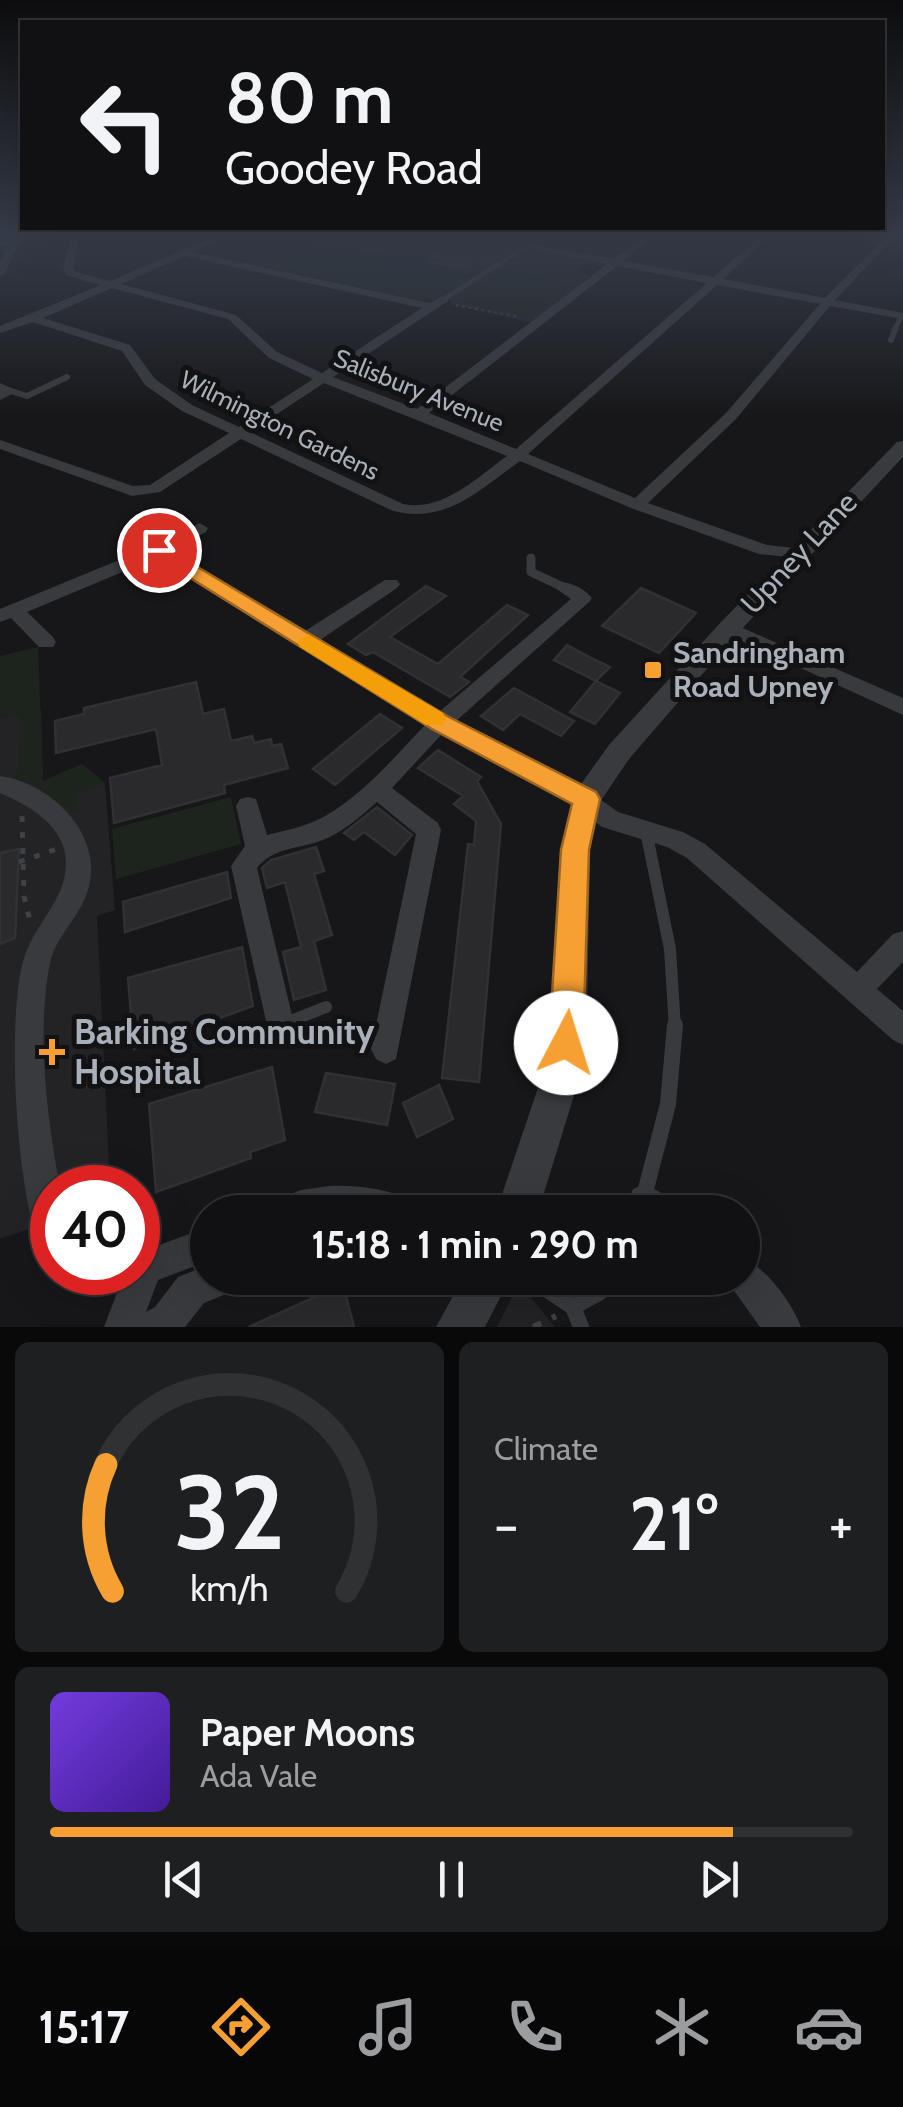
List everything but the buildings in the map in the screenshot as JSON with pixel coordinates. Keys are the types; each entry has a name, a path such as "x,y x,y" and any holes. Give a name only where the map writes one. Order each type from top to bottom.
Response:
{"street":[{"path":"0,330 83,296"},
{"name":"Salisbury Avenue","path":"154,296 232,317 273,355 638,506 765,550 798,554"},
{"path":"407,296 439,302"},
{"path":"419,414 573,296"},
{"path":"516,457 699,296"},
{"path":"797,296 902,316"},
{"path":"638,506 732,416 833,296"},
{"path":"0,444 132,491 161,485 439,302"},
{"name":"Wilmington Gardens","path":"33,318 126,348 150,382 165,395 398,508 420,512 445,506 516,457"},
{"name":"Upney Lane","path":"523,1195 562,1073 570,1013 575,850 586,799 619,752 728,628 903,446"},
{"path":"7,613 159,550 200,528"},
{"path":"159,550 440,723 586,799 610,820 696,850 903,1030"},
{"path":"306,640 391,584"},
{"path":"279,1024 244,866 258,848 331,826 377,789 440,723 583,598 563,588"},
{"path":"7,613 46,642"},
{"path":"728,628 903,707"},
{"path":"2,784 34,796 63,822 74,842 78,880 66,916 51,931 37,957 30,1009 42,1165"},
{"path":"377,789 428,830 386,1048"},
{"path":"253,805 258,848"},
{"path":"858,990 903,943"},
{"path":"160,1263 190,1251"},
{"path":"155,1327 168,1320 190,1291"},
{"path":"122,1327 133,1295"},
{"path":"459,1327 478,1295"},
{"path":"758,1295 783,1327"}],"lane":[{"path":"439,302 449,296"},
{"path":"891,340 902,316"},
{"path":"4,391 27,396 67,376"},
{"path":"530,558 530,572 563,588"},
{"path":"646,830 674,957 678,1004 676,1055 651,1195"},
{"path":"254,1041 279,1024 326,1007"},
{"path":"555,1295 573,1307 582,1327"},
{"path":"573,1307 595,1295"}],"path":[{"path":"439,302 540,322"},
{"path":"22,812 24,896 34,935"},
{"path":"21,861 74,842"},
{"path":"533,1327 573,1307"}],"shaded area":[{"path":"397,296 442,296 420,301"},
{"path":"406,296 565,296 533,323 449,304 453,301 439,298 429,301"},
{"path":"464,296 557,296 528,318 455,302"},
{"path":"38,647 43,781 82,764 105,783 74,795 79,812 70,811 36,785 11,778 19,770 20,715 0,718 0,656"},
{"name":"Barking Community Hospital","path":"41,710 43,781 82,764 105,783 115,910 97,916 109,1165 30,1165 30,1229 0,1239 0,718"},
{"path":"231,797 241,844 116,879 112,829"},
{"path":"513,1295 529,1295 555,1327 497,1327"}],"slow traffic":[{"path":"308,642 434,719"}],"place":[{"name":"Sandringham Road Upney","path":"653,670"},
{"name":"Barking Community Hospital","path":"52,1052"}],"route":[{"path":"159,550 440,723 586,799 575,850 566,1043"}]}
